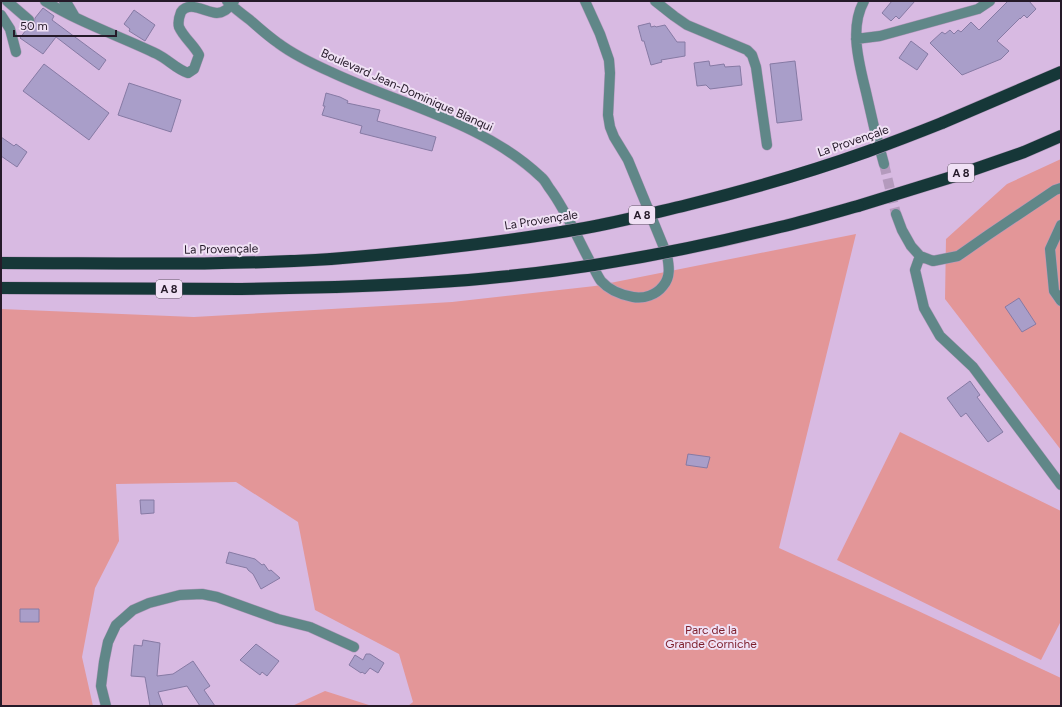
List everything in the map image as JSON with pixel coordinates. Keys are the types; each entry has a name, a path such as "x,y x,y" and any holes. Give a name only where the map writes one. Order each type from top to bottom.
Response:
{"highway":[{"name":"La Provençale","path":"1,263 216,263 331,259 449,248 586,228 730,194 799,174 866,152 942,123 1061,72"},
{"name":"A 8","path":"1,288 241,289 336,287 478,279 572,268 704,245 781,227 858,206 954,176 1017,154 1061,136"}],"street":[{"path":"7,1 29,20"},
{"name":"Boulevard Jean-Dominique Blanqui","path":"45,1 58,9 166,59 181,71 188,73 194,69 199,55 182,33 178,25 183,8 189,5 198,5 208,11 217,13 225,11 230,2 279,44 306,59 356,83 435,113 499,145 525,163 542,178 554,194 601,281 610,288 628,296 637,298 658,292 664,285 670,267 662,240 644,201 634,173 610,127 608,115 610,73 609,60 600,34 585,1"},
{"path":"64,1 75,17"},
{"path":"655,1 688,25 740,46 752,55 756,67 767,145"},
{"path":"864,1 859,14 856,32 858,57 872,122 884,164"},
{"path":"856,39 880,36 978,9 990,1"},
{"path":"1,15 10,29 16,52"},
{"path":"896,214 902,230 911,246 920,256 933,261 958,256 1042,198 1061,188"},
{"path":"1061,225 1050,249 1054,291 1061,301"},
{"path":"920,256 915,270 924,308 940,336 972,367 1061,485"},
{"path":"106,706 101,686 108,642 116,625 133,610 149,603 180,595 202,594 217,597 278,619 310,628 354,646"}],"green space":[{"path":"1061,159 1061,450 945,299 946,239 1007,184"},
{"name":"Parc de la Grande Corniche","path":"856,234 779,548 1061,678 1061,706 408,706 413,702 399,654 315,610 298,522 236,482 116,484 119,541 95,588 82,657 93,706 1,706 1,309 194,317 452,302 595,286"},
{"path":"900,432 1061,511 1061,621 1041,660 837,560"},
{"path":"325,691 372,706 292,706"}],"building":[{"path":"892,1 915,1 899,19 896,16 891,21 882,13"},
{"path":"1008,1 1029,1 1036,9 1027,18 1024,15 1020,18 997,41 1009,51 1001,59 962,75 930,43 942,32 945,34 950,30 954,34 958,30 961,32 971,22 979,30"},
{"path":"43,8 54,16 52,20 106,60 99,70 56,37 43,54 20,38 29,26 34,24 35,18"},
{"path":"134,10 155,25 145,41 129,31 130,29 124,24"},
{"path":"650,23 651,27 665,25 677,42 685,42 685,56 661,60 662,62 651,65 638,26"},
{"path":"911,41 928,54 917,70 899,58"},
{"path":"709,61 710,66 724,64 725,67 740,66 742,85 710,89 706,85 697,86 694,63"},
{"path":"795,61 802,120 777,123 770,64"},
{"path":"44,64 109,113 89,140 23,91"},
{"path":"129,83 181,100 171,132 118,115"},
{"path":"326,93 340,97 348,101 347,103 380,110 377,121 436,137 432,151 360,133 362,126 322,115 325,106 323,106"},
{"path":"1,137 14,146 16,144 27,152 17,167 1,156"},
{"path":"1019,298 1036,324 1022,332 1005,307"},
{"path":"970,381 980,395 977,397 1003,432 988,442 966,413 961,417 947,398"},
{"path":"688,454 710,457 707,468 686,465"},
{"path":"140,500 154,500 154,513 141,514"},
{"path":"229,552 255,559 262,565 264,564 269,571 271,570 280,578 261,589 253,574 247,568 226,563"},
{"path":"20,609 39,609 39,622 20,622"},
{"path":"143,640 160,643 157,676 173,674 193,661 210,686 204,690 215,706 200,706 187,686 158,692 163,706 150,706 145,677 131,676 134,645 142,646"},
{"path":"256,644 279,661 267,676 262,672 260,675 240,660"},
{"path":"366,654 370,654 384,663 378,673 370,668 365,674 362,672 361,673 349,665 355,655 363,660"}],"tunnel":[{"path":"884,164 896,214"}]}
